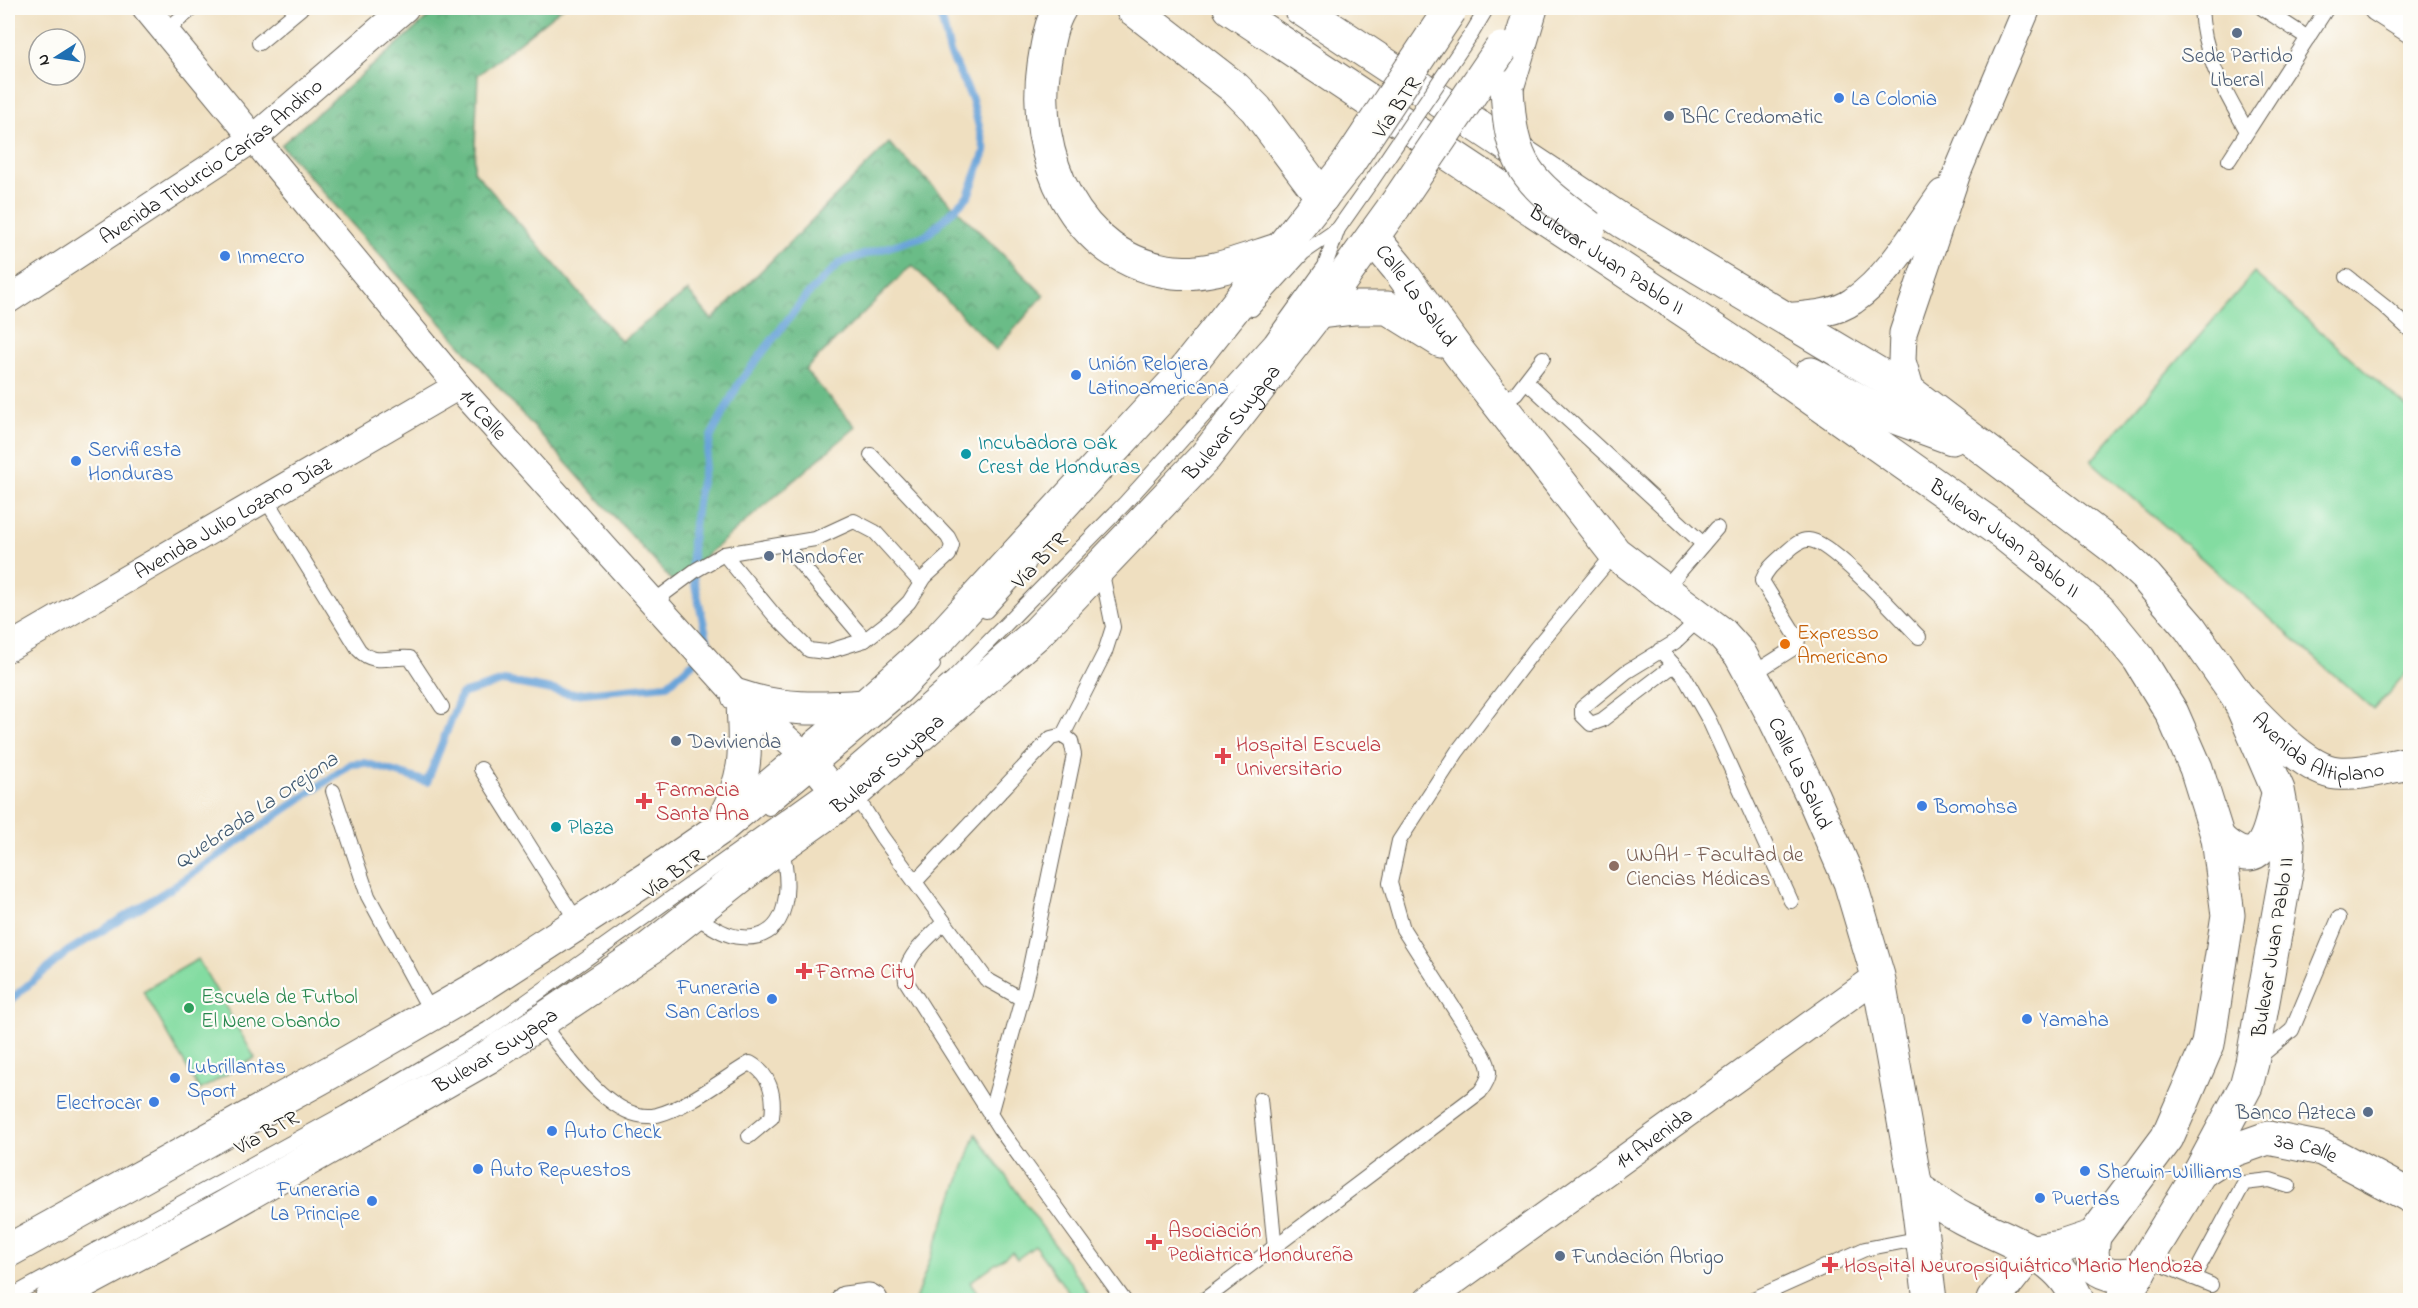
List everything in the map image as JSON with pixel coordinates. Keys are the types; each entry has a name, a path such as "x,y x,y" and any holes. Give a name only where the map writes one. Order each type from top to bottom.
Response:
{"main road":[{"path":"1060,8 1046,48 1040,89 1043,130 1051,167 1073,212 1080,220 1103,244 1144,266 1175,272 1206,271 1281,249"},
{"path":"1132,8 1235,88 1256,109 1322,197"},
{"name":"Bulevar Juan Pablo II","path":"1230,8 1748,352 2004,534 2099,610 2139,659 2172,713 2196,768 2218,838 2228,915 2208,1044 2167,1138 2094,1236"},
{"name":"Bulevar Juan Pablo II","path":"1300,8 1622,221 1912,394 2085,523 2146,577 2190,628 2238,697 2278,790 2288,844 2287,867 2246,1086 2200,1172 2137,1276"},
{"path":"1530,8 1507,88 1509,124 1519,160 1543,192 1588,227 1830,387 1878,411 1985,450"},
{"name":"Bulevar Suyapa","path":"8,1251 432,1014 578,923 719,829 830,781 1037,633 1205,456 1373,238 1530,8"},
{"name":"Bulevar Suyapa","path":"51,1300 221,1209 488,1057 650,948 781,846 830,781 865,706 938,640 1177,380 1322,197 1359,174 1457,17"},
{"name":"Calle La Salud","path":"1373,238 1615,553 1734,647 1751,675 1813,797 1850,882 1878,976 1916,1188 1930,1300"},
{"name":"Calle La Salud","path":"1318,312 1353,308 1388,308 1411,320 1460,354"},
{"name":"Avenida Altiplano","path":"2238,697 2280,738 2309,762 2334,773 2356,773 2410,763"},
{"path":"719,829 738,793 745,768 740,699 767,706 811,710 865,706"},
{"path":"2218,838 2233,852 2243,854 2255,852 2264,844 2271,828 2278,790"},
{"name":"3a Calle","path":"2200,1172 2234,1150 2268,1138 2322,1149 2410,1196"},
{"path":"1916,1188 1962,1218 2032,1251 2056,1270 2077,1300"},
{"path":"1993,1300 2032,1251 2094,1236 2092,1252 2094,1266 2103,1274 2137,1276"}],"street":[{"name":"14 Calle","path":"146,8 458,386 740,699 830,781"},
{"name":"Avenida Tiburcio Carías Andino","path":"8,300 253,139 405,8"},
{"path":"1912,394 1902,361 1903,333 1957,173 2027,8"},
{"path":"2376,8 2410,29"},
{"path":"1781,317 1820,313 1852,302 1883,273 1957,173"},
{"name":"Avenida Julio Lozano Díaz","path":"8,648 458,386"},
{"name":"14 Avenida","path":"1428,1300 1878,976"}],"lane":[{"path":"165,31 193,8"},
{"path":"259,43 301,8"},
{"path":"1457,17 1487,8"},
{"path":"2201,8 2202,35 2217,78 2247,131"},
{"path":"2262,8 2308,38"},
{"path":"2229,160 2327,8"},
{"name":"Vía BTR","path":"8,1299 345,1113 488,1029 830,781 953,678 1136,491 1271,341 1325,266 1359,174"},
{"name":"Vía BTR","path":"1074,513 1303,253 1338,229"},
{"path":"2347,277 2410,330"},
{"path":"1500,405 1526,381 1543,358"},
{"path":"1526,381 1703,544"},
{"path":"724,554 774,616 809,650 826,651 865,640 909,602 921,583 949,555 952,545 948,537 871,455"},
{"path":"265,498 359,650 367,658 379,661 393,656 410,658 442,707"},
{"path":"653,602 696,570 724,554 815,539 854,521 875,531 921,583"},
{"path":"1664,590 1717,528"},
{"path":"1751,675 1797,646 1798,639 1762,581 1773,564 1800,542 1809,540 1820,543 1862,578 1919,638"},
{"path":"784,544 865,640"},
{"path":"1204,1300 1275,1249 1480,1092 1490,1078 1491,1067 1403,929 1390,883 1399,841 1457,752 1535,649 1615,553"},
{"name":"Vía BTR","path":"975,622 1037,556"},
{"path":"915,882 1051,738 1063,735 1105,652 1113,627 1100,566"},
{"path":"1674,665 1602,720 1591,724 1582,715 1582,708 1626,672 1675,642 1700,618"},
{"name":"Vía BTR","path":"630,907 756,817 830,781 904,695 951,646"},
{"path":"1660,650 1684,676 1709,720 1791,901"},
{"path":"990,1113 1030,967 1074,755 1071,741 1063,735"},
{"path":"481,769 578,923"},
{"path":"830,781 882,837 986,979 1022,999"},
{"path":"333,791 368,896 432,1014"},
{"path":"692,915 740,938 768,931 778,923 786,903 787,870 781,846"},
{"path":"2252,1063 2292,1030 2339,918"},
{"name":"Vía BTR","path":"8,1263 402,1047 611,919"},
{"path":"944,922 907,962 906,981 990,1113 1124,1300"},
{"path":"540,1022 602,1094 624,1111 635,1115 657,1115 677,1107 750,1063 762,1070 775,1098 772,1118 749,1136"},
{"path":"1260,1099 1275,1249"},
{"path":"2193,1278 2244,1183 2270,1180 2289,1186"},
{"path":"1751,1300 1865,1249 1922,1238"},
{"path":"2137,1276 2168,1267 2211,1285"}],"green space":[{"path":"439,8 562,8 478,75 474,171 621,341 688,291 712,320 889,143 1044,295 996,350 912,265 805,370 856,427 674,583 281,145"},
{"path":"2254,273 2410,410 2410,668 2374,710 2091,461"},
{"name":"Escuela de Futbol El Nene Obando","path":"198,959 255,1058 200,1090 143,991"},
{"path":"976,1134 1094,1300 1074,1300 1035,1246 1017,1259 1012,1252 970,1282 977,1292 966,1300 915,1300"}],"waterway":[{"name":"Quebrada La Orejona","path":"8,1002 67,952 170,889 351,764 365,763 427,782 461,694 504,681 573,694 667,685 700,657 708,643 692,572 692,541 698,496 711,436 739,383 806,296 841,262 927,235 968,196 985,151 972,99 950,53 939,8"}],"place":[{"name":"Sede Partido Liberal","path":"2237,33"},
{"name":"La Colonia","path":"1839,98"},
{"name":"BAC Credomatic","path":"1669,116"},
{"name":"Inmecro","path":"225,256"},
{"name":"Unión Relojera Latinoamericana","path":"1076,375"},
{"name":"Incubadora Oak Crest de Honduras","path":"966,454"},
{"name":"Servifiesta Honduras","path":"76,461"},
{"name":"Mandofer","path":"769,556"},
{"name":"Expresso Americano","path":"1785,644"},
{"name":"Davivienda","path":"676,741"},
{"name":"Hospital Escuela Universitario","path":"1223,756"},
{"name":"Farmacia Santa Ana","path":"644,801"},
{"name":"Bomohsa","path":"1922,806"},
{"name":"Plaza","path":"556,827"},
{"name":"UNAH - Facultad de Ciencias Médicas","path":"1614,866"},
{"name":"Farma City","path":"804,971"},
{"name":"Funeraria San Carlos","path":"772,999"},
{"name":"Escuela de Futbol El Nene Obando","path":"189,1008"},
{"name":"Yamaha","path":"2027,1019"},
{"name":"Lubrillantas Sport","path":"175,1078"},
{"name":"Electrocar","path":"154,1102"},
{"name":"Banco Azteca","path":"2368,1112"},
{"name":"Auto Check","path":"552,1131"},
{"name":"Auto Repuestos","path":"478,1169"},
{"name":"Sherwin-Williams","path":"2085,1171"},
{"name":"Puertas","path":"2040,1198"},
{"name":"Funeraria La Principe","path":"372,1201"},
{"name":"Asociación Pediatrica Hondureña","path":"1154,1242"},
{"name":"Fundación Abrigo","path":"1560,1256"},
{"name":"Hospital Neuropsiquiátrico Mario Mendoza","path":"1830,1265"}]}
